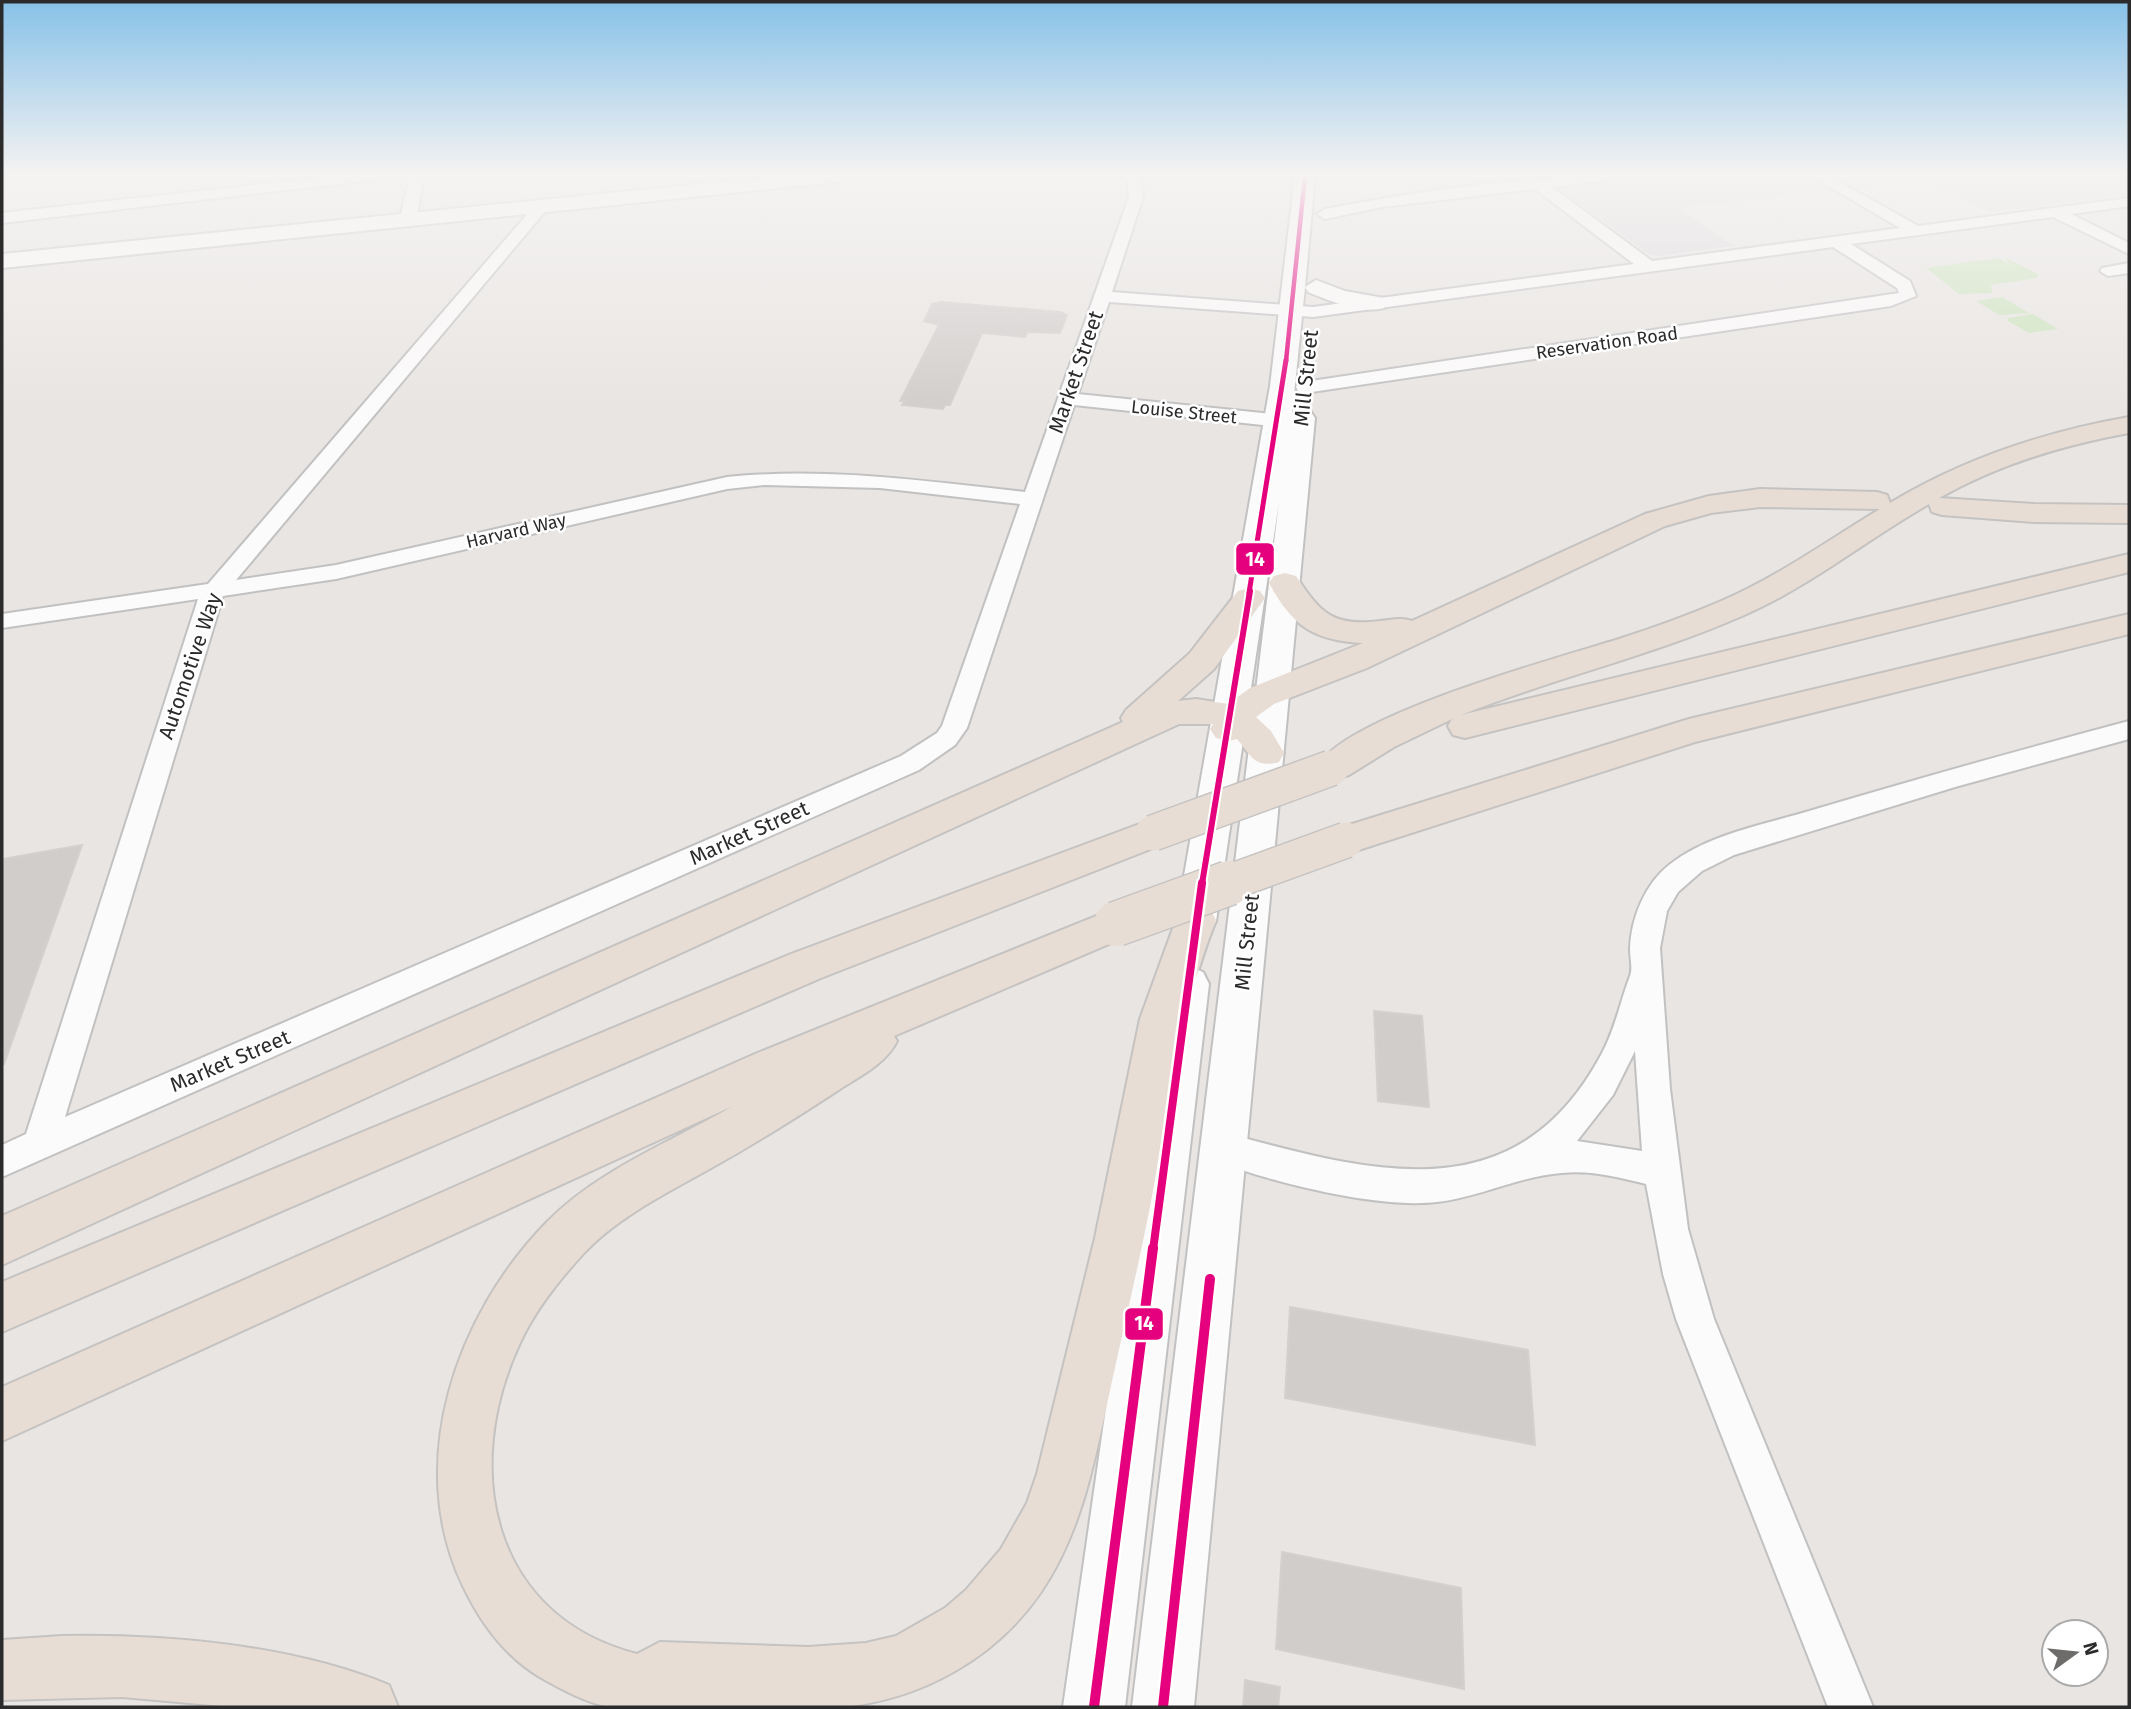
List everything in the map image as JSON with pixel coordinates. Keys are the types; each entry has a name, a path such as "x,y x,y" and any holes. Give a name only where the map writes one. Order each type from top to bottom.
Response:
{"highway":[{"path":"1333,767 1367,744 1436,711 1598,660 1733,608 1793,578 1936,488 1978,468 2044,444 2129,425"},
{"path":"1273,691 1355,660 1433,621 1540,576 1630,530 1681,512 1760,498 1877,501"},
{"path":"1942,506 2058,514 2129,514"},
{"path":"2,1307 806,965 1333,767 1510,713 2129,563"},
{"path":"1072,760 1124,728 1182,681 1267,590 1304,615 1339,631 1373,633 1433,621"},
{"path":"2,1414 771,1068 1116,924 1346,840 1689,731 2129,624"},
{"path":"2,1241 1174,713 1202,711 1240,729"},
{"path":"605,1676 676,1673 820,1680 895,1667 930,1654 960,1634 987,1611 1010,1585 1031,1556 1060,1492 1124,1215 1153,1046 1173,977 1196,920"},
{"path":"734,1707 605,1676 571,1661 539,1641 513,1614 493,1585 478,1553 467,1508 464,1455 474,1391 501,1323 541,1263 583,1221 622,1192 767,1112 914,1017 999,972"},
{"path":"2,1670 94,1665 169,1668 240,1678 367,1707"}],"main road":[{"path":"2,261 53,256"},
{"name":"Mill Street","path":"1289,422 1305,387 1303,256"},
{"name":"Mill Street","path":"1094,1707 1196,920 1240,729 1267,590 1302,311 1318,275 1349,300 1376,303"},
{"name":"Mill Street","path":"1163,1707 1225,1149 1240,729 1273,691 1267,590"}],"street":[{"name":"Automotive Way","path":"40,1143 151,782 214,591 500,256"},
{"name":"Market Street","path":"2,1161 929,752 954,728 1116,256"},
{"path":"1634,256 1646,265"},
{"path":"1102,296 1302,311 1716,256"},
{"name":"Reservation Road","path":"1305,387 1899,300 1908,296 1904,285 1859,256"},
{"path":"2108,271 2129,268"},
{"name":"Louise Street","path":"1067,399 1289,422"},
{"name":"Harvard Way","path":"2,621 336,572 727,483 760,478 812,478 1032,499"},
{"path":"1497,1174 1543,1150 1562,1135 1595,1095 1628,1032 1641,985 1650,916 1663,889 1691,863 1709,854 1940,782 2129,730"},
{"path":"1645,948 1662,1171 1675,1259 1695,1320 1850,1707"},
{"path":"1225,1149 1396,1187 1450,1185 1531,1163 1565,1157 1589,1157 1662,1171"}],"green space":[{"path":"2004,257 2038,274 2037,278 1991,285 1992,293 1959,294 1926,268 1999,258 2010,265"},
{"path":"2002,297 2029,313 1999,315 1976,301"},
{"path":"2033,314 2058,329 2029,333 2008,321 2008,318"}],"building":[{"path":"941,302 1060,312 1067,315 1060,333 1027,332 1025,337 982,333 950,405 945,405 943,409 902,405 905,401 900,401 939,325 924,321 932,304"},
{"path":"82,845 4,1064 2,859"},
{"path":"1374,1011 1422,1016 1429,1107 1378,1101"},
{"path":"1290,1307 1528,1350 1535,1445 1285,1398"},
{"path":"1282,1552 1461,1588 1464,1689 1276,1649"},
{"path":"1245,1680 1280,1687 1278,1707 1243,1707"}],"transit line":[{"name":"14","path":"1094,1707 1196,920 1283,386 1297,256"},
{"name":"14","path":"1163,1707 1210,1279"}]}
